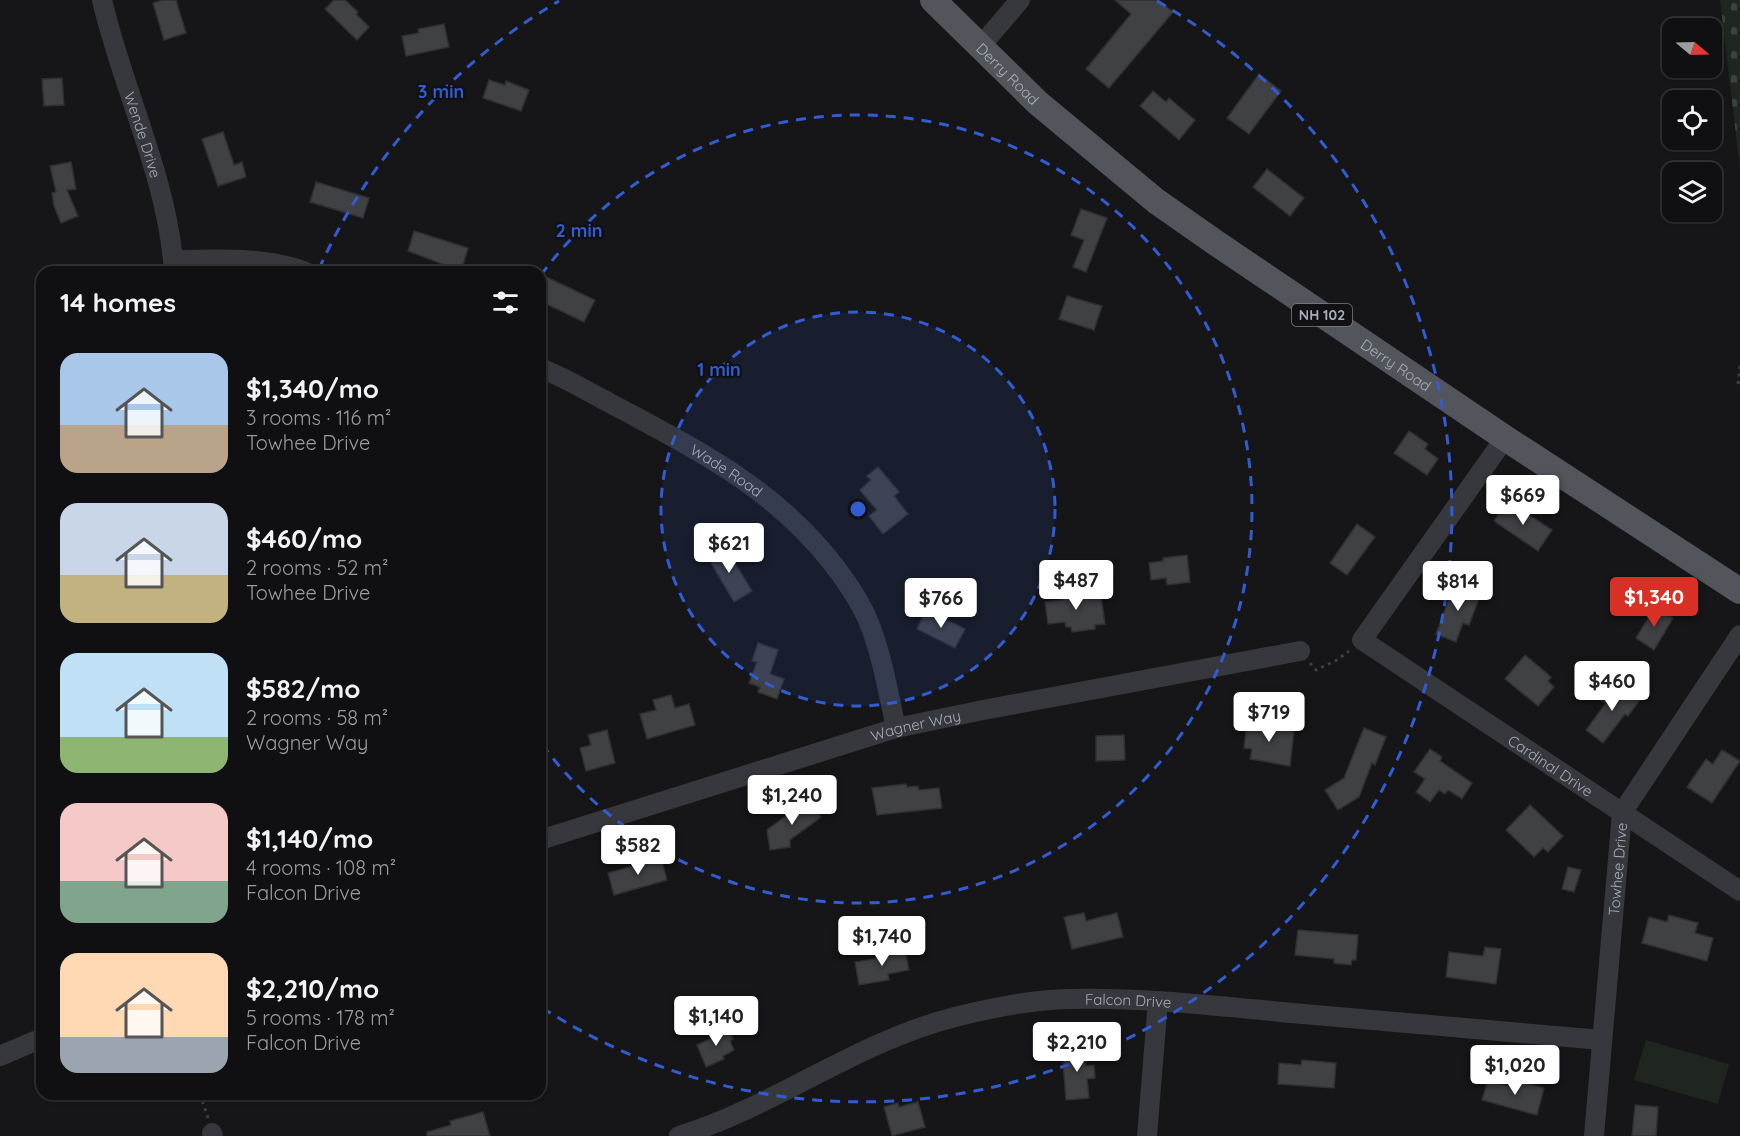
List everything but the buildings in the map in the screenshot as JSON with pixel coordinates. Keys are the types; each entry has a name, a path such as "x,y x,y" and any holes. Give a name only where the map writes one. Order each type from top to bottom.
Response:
{"main road":[{"name":"Derry Road","path":"933,0 1038,103 1156,201 1505,438 1740,591"}],"street":[{"name":"Wende Drive","path":"102,0 159,187 168,222 173,266"},
{"path":"980,47 1020,0"},
{"path":"173,266 247,260 287,266"},
{"name":"Wade Road","path":"546,371 710,458 753,485 800,525 850,587 867,619 880,659 896,728"},
{"path":"1362,640 1505,438"},
{"name":"Towhee Drive","path":"1594,1136 1622,813 1740,635"},
{"name":"Cardinal Drive","path":"1362,640 1740,891"},
{"name":"Wagner Way","path":"546,838 896,728 995,707 1300,651"},
{"name":"Falcon Drive","path":"680,1136 712,1126 749,1110 832,1065 885,1040 920,1027 957,1016 1067,999 1158,1001 1602,1040"},
{"path":"1147,1136 1158,1001"},
{"path":"0,1056 36,1041"}],"path":[{"path":"1738,384 1740,366"},
{"path":"1300,651 1316,670 1337,660 1362,640"},
{"path":"202,1100 213,1134"}],"green space":[{"path":"1720,0 1740,0 1740,169"},
{"path":"1646,1040 1729,1064 1718,1104 1634,1080"}]}
